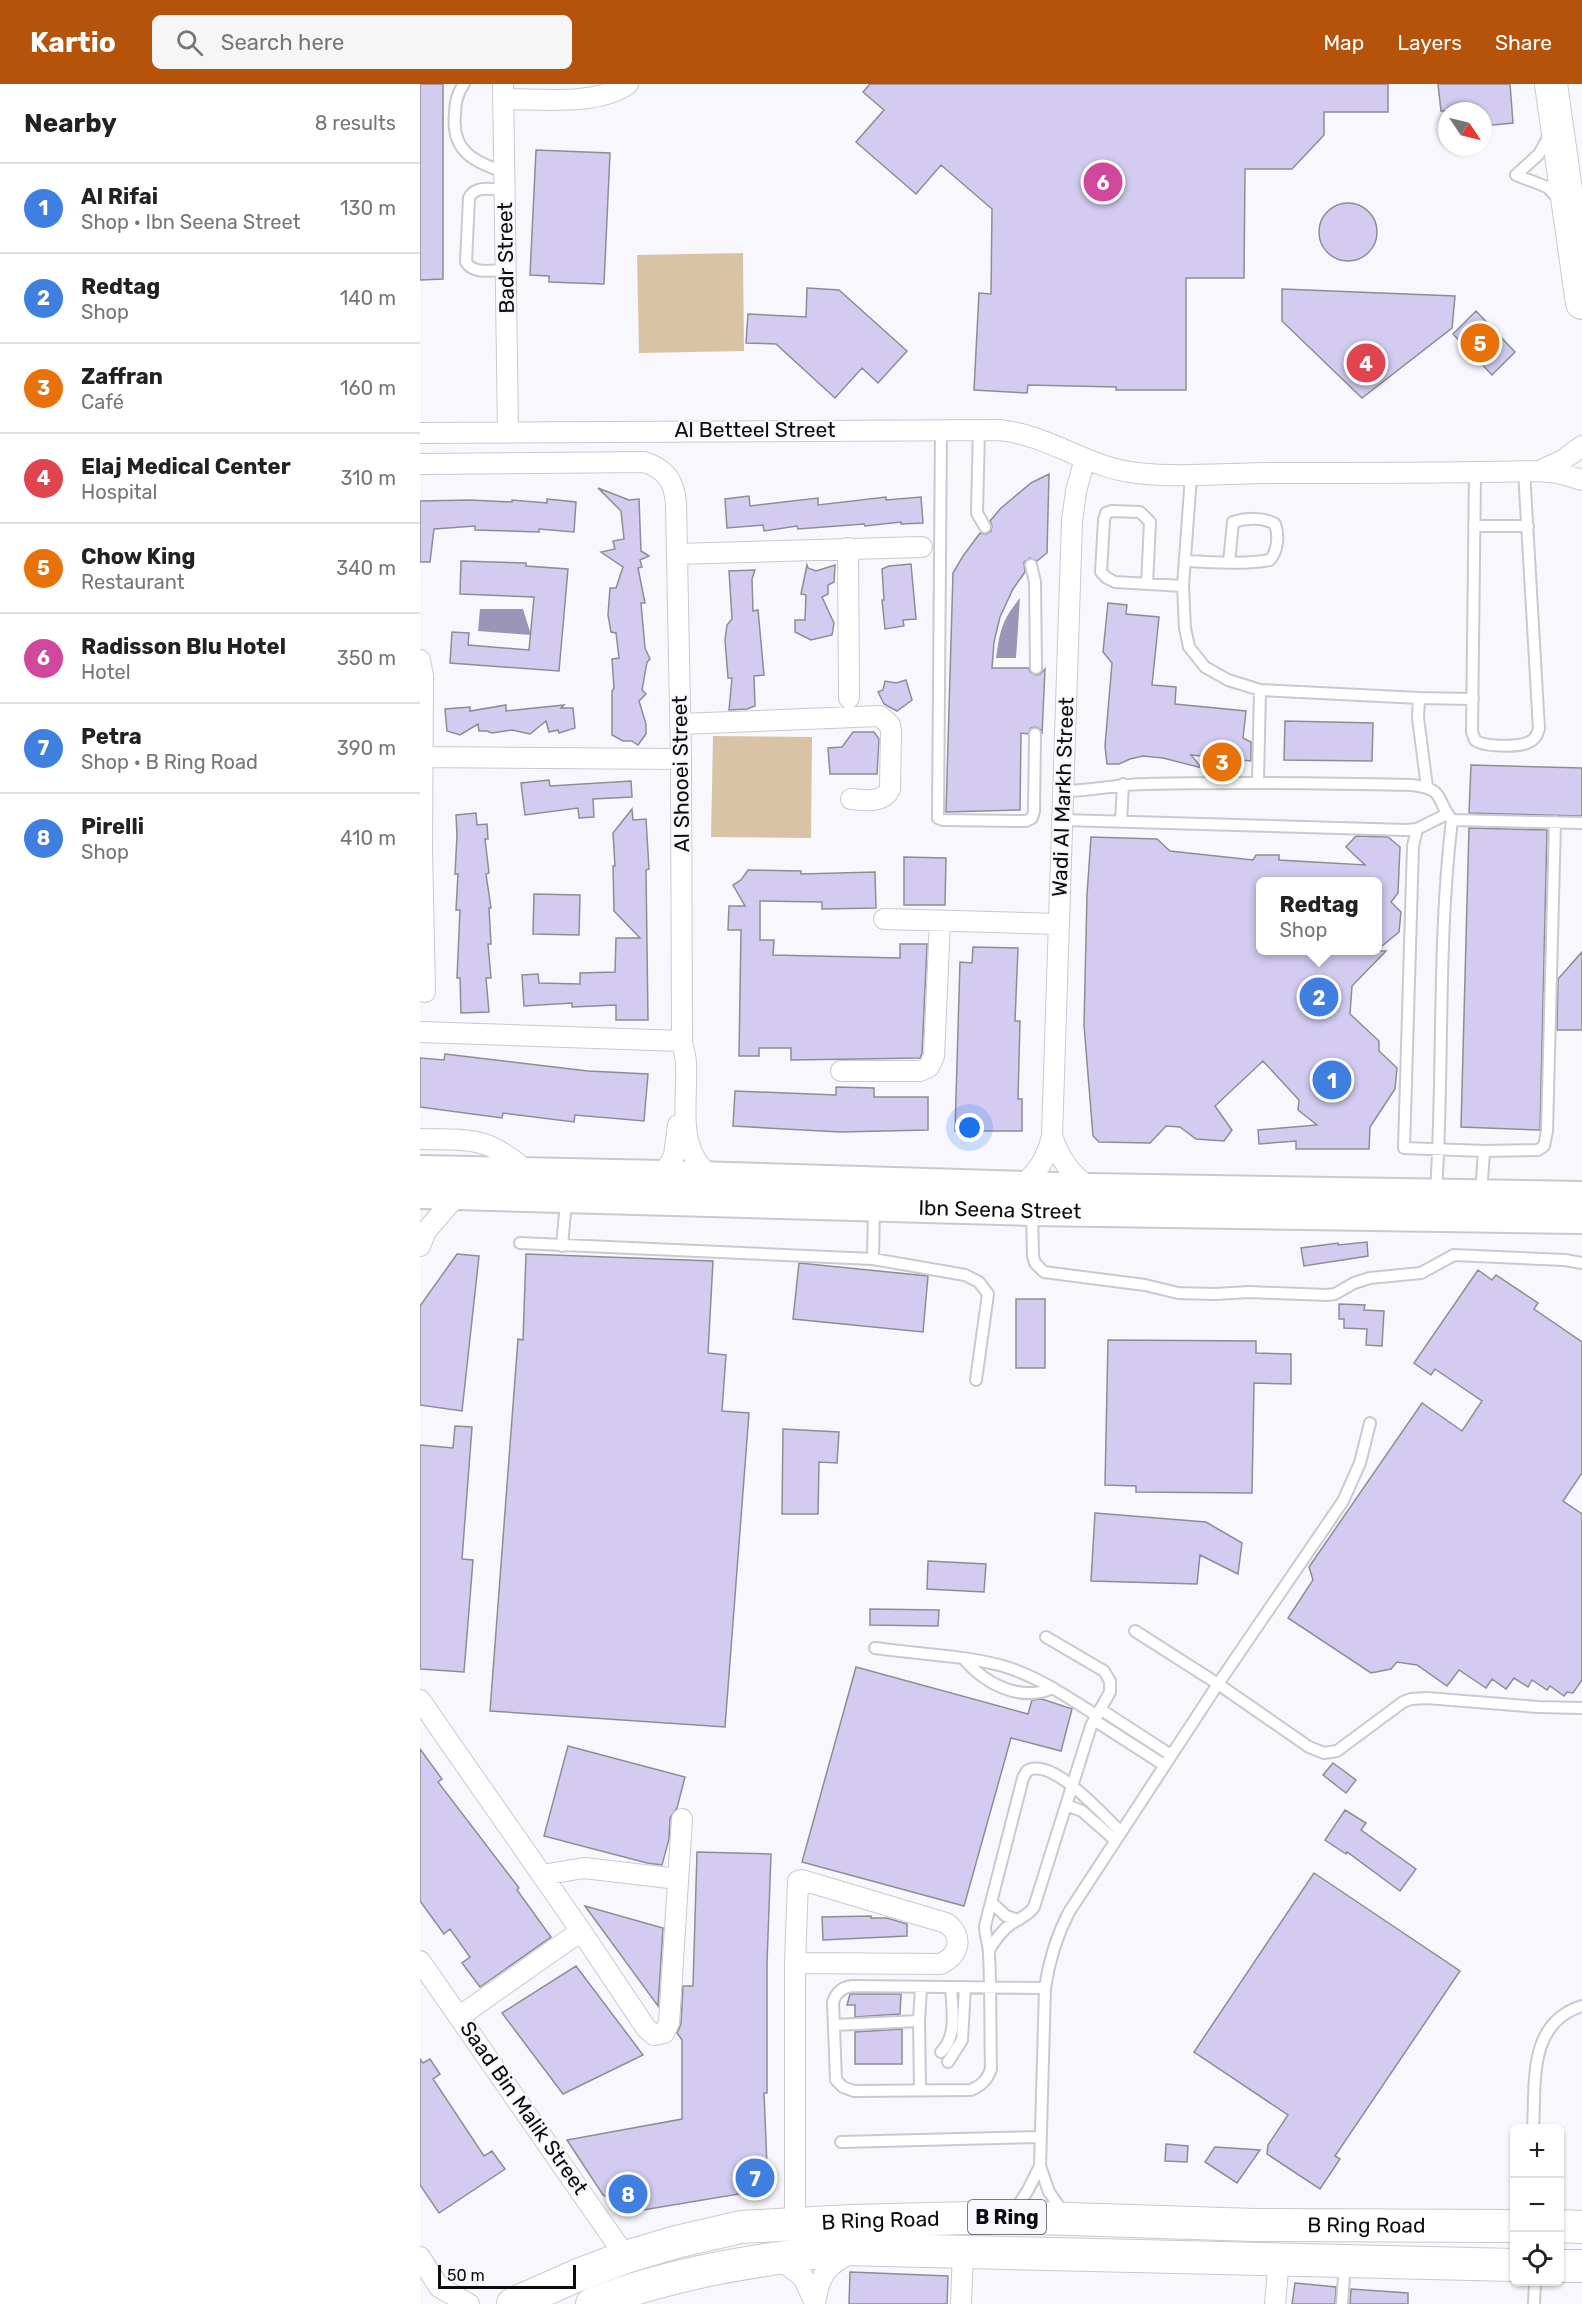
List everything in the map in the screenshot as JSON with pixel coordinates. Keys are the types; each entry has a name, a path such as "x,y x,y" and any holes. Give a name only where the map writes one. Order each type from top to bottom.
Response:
{"main road":[{"path":"1551,84 1558,120 1582,303"},
{"name":"B Ring Road","path":"513,2304 626,2257 676,2242 741,2227 795,2223 1010,2217 1254,2225 1510,2224"},
{"name":"B Ring Road","path":"592,2304 699,2272 776,2258 859,2249 1510,2265"},
{"path":"1564,2266 1582,2266"}],"street":[{"path":"503,92 594,98 616,92 628,84"},
{"name":"Badr Street","path":"503,92 508,432"},
{"name":"Al Betteel Street","path":"420,433 979,430 1017,432 1035,436 1085,459 1120,471 1191,476 1255,473 1532,471"},
{"path":"1532,471 1563,460 1582,446"},
{"name":"Wadi Al Markh Street","path":"1085,459 1071,521 1053,1136 1057,1152 1065,1166 1090,1188"},
{"name":"Al Shooei Street","path":"420,464 644,462 655,465 665,472 671,481 676,503 677,554 681,759 682,1043 677,1145 663,1175"},
{"path":"1532,471 1557,473 1582,480"},
{"path":"677,554 922,547"},
{"path":"848,548 849,699"},
{"path":"420,660 423,668 421,851 425,992"},
{"path":"680,724 880,716 890,725 891,732 890,789 885,797 880,799 851,800"},
{"path":"422,757 681,759"},
{"path":"884,919 1058,924"},
{"path":"841,1071 920,1071 929,1067 934,1056 940,921"},
{"path":"420,1032 682,1043"},
{"name":"Al Shooei Street","path":"682,1043 686,1062 686,1135 694,1159 711,1177"},
{"name":"Wadi Al Markh Street","path":"1026,1198 1033,1177 1042,1165 1053,1136"},
{"path":"420,1139 465,1140 489,1144 510,1156 529,1173"},
{"name":"Ibn Seena Street","path":"420,1170 711,1177 1026,1198 1582,1219"},
{"name":"Ibn Seena Street","path":"420,1194 874,1206 1026,1198 1090,1188 1582,1196"},
{"path":"422,1231 458,1194"},
{"path":"420,1700 649,2032 660,2035 664,2033 669,2023 682,1819"},
{"path":"542,1875 584,1868 678,1879"},
{"path":"795,1963 940,1964 952,1957 958,1945 958,1938 946,1923 802,1880 796,1885 795,1963 795,2223"},
{"path":"460,2016 581,1931"},
{"name":"Saad Bin Malik Street","path":"420,1961 626,2257"},
{"path":"815,2303 819,2281 824,2272 837,2261 859,2249"},
{"path":"961,2304 963,2252"},
{"path":"420,2257 440,2295 469,2304"},
{"path":"776,2258 803,2277 815,2303"},
{"path":"1275,2304 1280,2259"}],"lane":[{"path":"464,84 459,90 456,103 453,128 457,139 464,150 504,181"},
{"path":"1558,120 1539,154 1516,175 1547,187 1556,194 1569,214"},
{"path":"504,181 477,189 469,198 466,262 476,271 506,270"},
{"path":"941,429 938,818 1026,821 1032,818 1035,734"},
{"path":"979,430 976,513 985,526"},
{"path":"1475,472 1472,732 1475,741 1479,743 1522,745 1533,740 1537,735 1539,723 1528,526 1532,471"},
{"path":"1191,476 1183,586 1185,628 1189,647 1204,667 1228,680 1260,690 1473,699"},
{"path":"1147,584 1150,522 1140,512 1112,511 1106,513 1101,572 1107,578 1115,582 1147,584 1183,586"},
{"path":"1185,561 1229,562 1270,560 1275,554 1277,532 1275,524 1268,520 1233,522 1229,562"},
{"path":"1474,526 1528,526"},
{"path":"1031,565 1035,582 1036,668"},
{"path":"1258,782 1260,690"},
{"path":"1419,698 1418,718 1427,787"},
{"path":"1064,791 1087,791 1123,784 1258,782 1427,787 1440,797 1449,817 1443,929 1436,1195"},
{"path":"1121,822 1123,784"},
{"path":"1063,820 1417,829 1449,817 1582,823"},
{"path":"1417,829 1413,846 1403,1146 1406,1150 1538,1150 1544,1146 1547,1131 1555,822"},
{"path":"1481,1195 1484,1151"},
{"path":"562,1246 566,1197"},
{"path":"1026,1198 1033,1256 1035,1263 1044,1272 1145,1285 1178,1293 1249,1292 1327,1295 1362,1280 1421,1274 1454,1255 1565,1260 1582,1263"},
{"path":"873,1259 874,1206"},
{"path":"520,1242 562,1246 873,1259 965,1275 979,1282 988,1294 976,1380"},
{"path":"1069,2218 1049,2192 1040,2166 1045,1988 1053,1948 1060,1930 1164,1765 1343,1502 1360,1463 1370,1423"},
{"path":"1134,1631 1218,1684 1309,1747 1324,1753 1342,1748 1396,1706 1411,1699 1427,1698 1538,1707 1582,1708"},
{"path":"989,1950 1001,1933 1034,1907 1097,1715 1110,1692 1108,1676 1100,1668 1046,1637"},
{"path":"875,1648 1002,1666 1053,1688 1171,1755"},
{"path":"964,1659 988,1680 1016,1693 1037,1693 1053,1688"},
{"path":"1097,1715 1164,1765"},
{"path":"1045,1988 990,1988 852,1986 843,1989 835,1996 833,2002 836,2080 843,2087 854,2091 971,2090 988,2076 991,2069 990,1988 989,1950 985,1938 985,1926 1024,1774 1031,1769 1047,1770 1058,1775 1118,1836"},
{"path":"1066,1804 1118,1836"},
{"path":"992,1903 1005,1916 1018,1920"},
{"path":"920,2090 921,1987"},
{"path":"941,2052 947,2046 952,2029 951,1987"},
{"path":"948,2062 962,2040 965,1987"},
{"path":"1533,2124 1539,2049 1544,2035 1553,2022 1566,2013 1582,2007"},
{"path":"834,2025 919,2021"},
{"path":"841,2142 1040,2137"},
{"path":"1010,2217 1023,2199 1040,2166"},
{"path":"1342,2304 1345,2262"},
{"path":"1534,2304 1535,2286"}],"shaded area":[{"path":"743,253 744,351 639,353 637,255"},
{"path":"1020,598 1016,658 996,658 1003,626"},
{"path":"480,609 523,609 531,635 478,631"},
{"path":"713,736 812,737 811,838 711,837"}],"building":[{"path":"420,84 443,84 443,279 420,280"},
{"path":"870,84 1388,84 1388,112 1324,112 1324,135 1292,169 1245,169 1244,278 1186,278 1186,390 1116,390 1116,387 1028,385 1027,393 974,390 979,293 991,294 992,209 941,165 916,194 856,142 884,110 863,92"},
{"path":"1438,84 1510,84 1513,123 1492,125 1492,102 1440,102"},
{"path":"536,150 610,153 604,284 549,282 549,276 530,275"},
{"path":"1342,203 1354,203 1364,207 1373,216 1377,238 1369,253 1354,261 1342,261 1332,257 1323,248 1319,238 1319,226 1323,216 1332,207"},
{"path":"807,288 839,290 907,351 878,383 862,368 835,398 776,344 746,343 748,314 806,317"},
{"path":"1282,289 1455,296 1452,328 1362,398 1282,321"},
{"path":"1476,311 1515,352 1492,375 1453,334"},
{"path":"1049,474 1047,553 1037,561 1030,558 1024,562 1025,572 1013,589 1000,617 994,642 992,668 1029,668 1030,672 1036,675 1045,669 1042,734 1041,730 1036,727 1031,728 1028,734 1021,733 1020,810 946,812 953,573 980,533 986,534 991,531 990,521 1001,508 1031,483"},
{"path":"598,488 629,500 639,499 641,551 649,556 640,560 642,567 638,568 645,603 641,603 645,648 650,659 647,662 642,690 646,694 639,701 646,724 646,734 638,745 612,735 612,691 614,688 612,659 619,658 616,633 611,632 608,615 610,588 616,588 623,567 601,552 615,549 613,541 624,539 621,511"},
{"path":"749,496 750,506 818,498 818,505 886,497 886,500 921,497 923,523 901,524 901,522 798,529 797,526 764,531 763,525 727,528 725,499"},
{"path":"547,499 576,502 574,532 539,529 539,532 475,530 475,526 434,529 430,562 420,562 420,501 512,502 512,500 547,503"},
{"path":"461,561 526,563 526,566 568,569 559,671 450,663 452,632 469,633 468,645 529,650 534,597 460,594"},
{"path":"911,564 916,619 903,620 904,626 885,629 882,569"},
{"path":"807,565 808,568 816,571 835,565 834,582 828,585 828,594 822,597 834,623 832,635 811,640 795,632 795,620 805,620 806,595 801,594"},
{"path":"755,570 752,579 753,611 758,610 764,675 754,676 755,706 729,710 732,678 728,678 725,640 727,625 732,619 729,571"},
{"path":"1108,603 1127,605 1126,614 1159,617 1152,685 1176,687 1175,704 1246,711 1243,738 1251,742 1251,761 1191,755 1202,768 1163,758 1143,756 1119,764 1107,764 1105,746 1112,663 1103,652"},
{"path":"906,680 912,700 897,711 884,704 878,692 883,690 885,681 896,683"},
{"path":"506,705 506,711 564,705 561,708 573,708 575,728 559,733 558,730 549,732 546,721 530,734 512,730 492,733 479,731 478,724 460,735 447,731 445,709 470,707 470,711"},
{"path":"1285,721 1373,723 1372,761 1284,760"},
{"path":"853,732 874,732 879,739 877,774 830,774 828,748 842,747"},
{"path":"1471,765 1582,768 1582,816 1469,813"},
{"path":"549,780 550,786 631,781 632,797 593,799 594,817 579,818 578,808 525,815 521,783"},
{"path":"632,809 633,820 646,819 649,869 646,870 648,1020 616,1020 616,1005 572,1007 572,1003 524,1006 522,975 538,974 539,983 580,984 580,973 615,972 616,938 640,938 614,911 613,833"},
{"path":"476,813 477,825 487,824 488,839 485,839 489,873 486,874 491,908 489,908 491,944 488,944 491,978 486,978 489,1012 461,1013 460,978 457,978 460,910 456,910 458,874 455,874 456,815"},
{"path":"1469,828 1547,830 1540,1130 1461,1127"},
{"path":"1356,836 1388,837 1400,847 1398,893 1391,902 1401,912 1399,932 1382,946 1382,877 1256,877 1256,955 1382,955 1382,951 1386,951 1352,986 1350,1014 1379,1041 1379,1051 1397,1068 1395,1089 1370,1127 1369,1149 1296,1149 1296,1141 1259,1144 1258,1130 1317,1125 1298,1110 1299,1100 1263,1061 1215,1106 1232,1130 1224,1141 1196,1139 1180,1127 1166,1126 1150,1143 1099,1142 1093,1136 1084,1025 1087,895 1091,837 1157,839 1170,851 1253,860 1256,855 1279,855 1279,860 1365,865 1346,847"},
{"path":"904,857 946,858 945,905 904,905"},
{"path":"748,870 801,871 801,874 875,872 876,908 822,909 822,902 760,901 760,940 774,940 773,955 900,958 900,944 927,944 920,1058 791,1060 791,1048 759,1048 759,1056 739,1056 741,930 728,930 729,906 745,906 733,885 741,880"},
{"path":"534,894 580,895 579,935 533,934"},
{"path":"973,947 1018,948 1015,1021 1020,1021 1018,1099 1022,1099 1022,1131 955,1131 960,962 972,963"},
{"path":"1582,952 1582,1030 1557,1030 1558,979"},
{"path":"445,1054 588,1071 648,1074 644,1121 575,1115 574,1122 503,1113 502,1118 420,1107 420,1058 444,1060"},
{"path":"836,1087 874,1088 874,1097 928,1097 928,1130 840,1132 733,1126 735,1091 836,1095"},
{"path":"1367,1242 1368,1256 1304,1266 1301,1248"},
{"path":"457,1254 479,1256 462,1411 420,1405 420,1306"},
{"path":"526,1254 713,1261 708,1353 726,1355 722,1411 749,1413 725,1727 490,1711 518,1339 523,1340"},
{"path":"799,1263 928,1276 923,1332 793,1319"},
{"path":"1478,1270 1492,1280 1496,1275 1538,1303 1534,1309 1582,1342 1582,1473 1563,1501 1582,1514 1582,1680 1573,1693 1567,1692 1564,1696 1550,1686 1547,1690 1532,1680 1528,1687 1514,1678 1506,1689 1492,1679 1486,1688 1459,1670 1447,1686 1417,1665 1397,1662 1391,1669 1371,1673 1288,1618 1313,1580 1309,1567 1422,1403 1462,1431 1482,1401 1435,1369 1431,1375 1414,1363"},
{"path":"1016,1299 1045,1299 1045,1368 1016,1368"},
{"path":"1339,1304 1365,1305 1364,1310 1384,1311 1382,1346 1366,1345 1367,1329 1344,1328 1344,1319 1339,1319"},
{"path":"1108,1340 1256,1341 1256,1353 1291,1354 1291,1384 1254,1383 1252,1493 1136,1492 1136,1486 1105,1485"},
{"path":"455,1426 472,1427 462,1559 473,1560 464,1672 420,1669 420,1445 453,1448"},
{"path":"783,1429 839,1432 837,1463 819,1462 818,1514 782,1514"},
{"path":"1095,1513 1206,1522 1242,1543 1238,1574 1200,1555 1197,1584 1091,1581"},
{"path":"928,1561 986,1564 984,1592 927,1589"},
{"path":"870,1609 939,1610 938,1626 870,1625"},
{"path":"856,1667 1028,1714 1032,1700 1042,1699 1072,1709 1061,1751 1011,1738 964,1906 802,1862"},
{"path":"568,1746 685,1777 677,1808 670,1818 669,1839 662,1865 544,1836"},
{"path":"420,1749 442,1779 438,1782 519,1888 517,1890 551,1937 480,1987 462,1963 470,1957 450,1929 444,1934 420,1901"},
{"path":"1333,1763 1356,1780 1346,1793 1323,1775"},
{"path":"1345,1810 1366,1823 1361,1830 1416,1869 1400,1891 1347,1852 1346,1854 1325,1840"},
{"path":"697,1852 771,1854 767,1963 767,2093 764,2093 768,2189 637,2211 603,2195 567,2140 682,2119 682,2040 677,2033 681,2024 683,1986 693,1986"},
{"path":"1314,1873 1460,1971 1335,2156 1340,2159 1320,2189 1267,2154 1268,2145 1288,2115 1194,2052"},
{"path":"585,1906 663,1928 658,2006"},
{"path":"871,1916 871,1918 887,1918 907,1924 907,1936 823,1940 822,1917"},
{"path":"576,1966 643,2055 563,2094 502,2013"},
{"path":"850,1994 901,1994 900,2014 855,2017 855,2005 847,2005"},
{"path":"902,2029 902,2064 855,2064 855,2032"},
{"path":"420,2059 423,2063 430,2059 440,2074 433,2079 484,2156 492,2151 505,2169 439,2213 420,2185"},
{"path":"1166,2144 1188,2146 1187,2162 1165,2161"},
{"path":"1215,2147 1260,2150 1237,2183 1205,2162"},
{"path":"850,2272 948,2276 947,2304 849,2304"},
{"path":"1295,2283 1336,2287 1335,2304 1292,2304"},
{"path":"1351,2289 1408,2293 1408,2304 1350,2304"}],"place":[{"name":"Radisson Blu Hotel","path":"1103,182"},
{"name":"Chow King","path":"1480,343"},
{"name":"Elaj Medical Center","path":"1366,363"},
{"name":"Zaffran","path":"1222,762"},
{"name":"Redtag","path":"1319,997"},
{"name":"Al Rifai","path":"1332,1080"},
{"name":"Petra","path":"755,2178"},
{"name":"Pirelli","path":"628,2194"}]}
